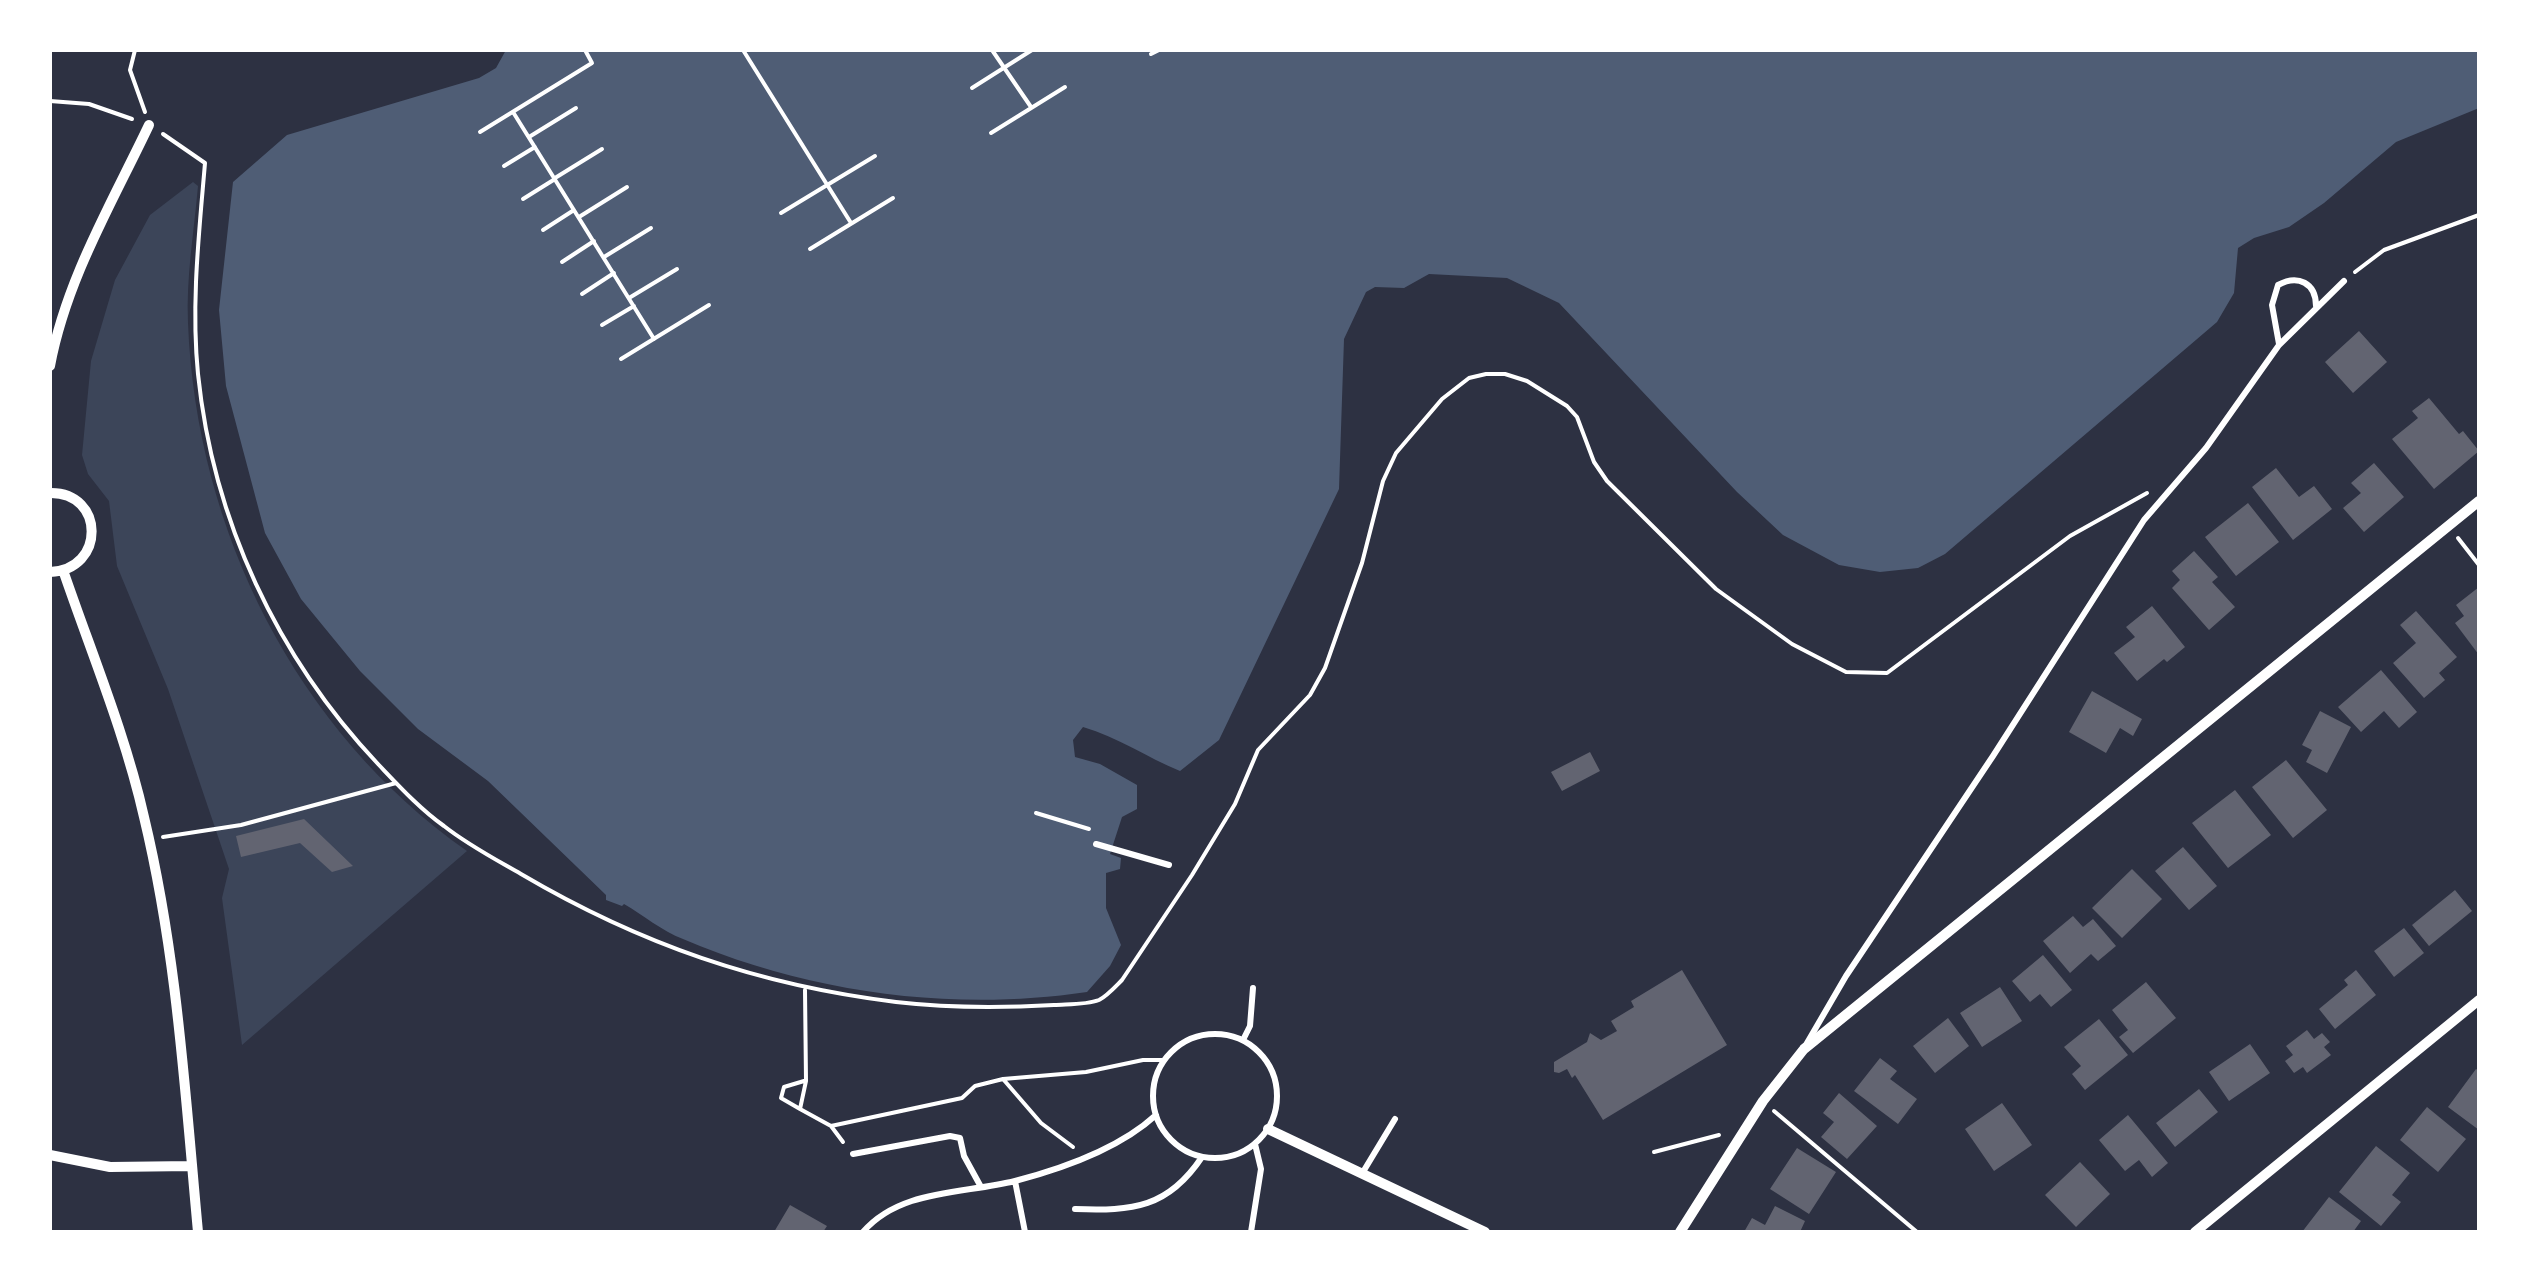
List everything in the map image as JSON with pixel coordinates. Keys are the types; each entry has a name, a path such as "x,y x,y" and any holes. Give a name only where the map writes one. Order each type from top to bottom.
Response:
{"street":[{"path":"50,366 78,274 149,125"},
{"path":"50,493 70,496 80,504 92,526 87,552 79,562 50,572"},
{"path":"1680,1232 1763,1101 1804,1049 2479,501"},
{"path":"63,570 118,728 149,838 170,945 198,1232"},
{"path":"2194,1232 2479,1000"},
{"path":"1268,1129 1485,1232"},
{"path":"50,1155 110,1166 192,1166"}],"lane":[{"path":"2279,345 2272,305 2278,285 2288,280 2311,286 2316,307"},
{"path":"1804,1049 1846,976 2144,520 2206,448 2279,345 2344,281"},
{"path":"1096,844 1169,865"},
{"path":"1243,1040 1251,1018 1252,988"},
{"path":"1205,1034 1243,1040 1266,1059 1274,1076 1277,1105 1268,1129 1255,1144 1230,1156 1202,1157 1176,1144 1156,1115 1154,1088 1164,1060 1178,1046 1205,1034"},
{"path":"863,1232 906,1201 1015,1180 1132,1134 1156,1115"},
{"path":"1363,1172 1395,1119"},
{"path":"853,1154 950,1136 960,1138 964,1156 981,1187"},
{"path":"1251,1232 1262,1170 1255,1144"},
{"path":"1076,1210 1118,1210 1164,1197 1190,1174 1202,1157"},
{"path":"1015,1180 1025,1232"}],"path":[{"path":"135,50 130,70 149,125"},
{"path":"480,132 592,62 584,50"},
{"path":"743,50 851,223"},
{"path":"992,50 1032,107"},
{"path":"972,88 1032,50"},
{"path":"1151,54 1159,50"},
{"path":"991,133 1064,86"},
{"path":"50,101 89,104 149,125 205,164 196,271 198,376 217,478 252,578 302,669 333,712 396,783 442,826 524,876 591,912 702,960 805,988 905,1003 970,1007 1076,1004 1099,1000 1110,992 1192,875 1235,804 1258,750 1310,695 1326,668 1362,563 1383,481 1396,453 1442,399 1469,378 1505,374 1527,381 1568,406 1577,416 1594,462 1607,481 1716,589 1792,644 1846,672 1887,673 2070,536 2126,503 2177,480"},
{"path":"529,137 576,108"},
{"path":"513,112 654,339"},
{"path":"504,166 535,147"},
{"path":"523,199 602,149"},
{"path":"781,213 875,156"},
{"path":"578,217 627,187"},
{"path":"810,249 892,198"},
{"path":"543,230 574,210"},
{"path":"2344,281 2384,250 2479,215"},
{"path":"604,257 651,228"},
{"path":"562,262 594,241"},
{"path":"629,298 677,268"},
{"path":"582,294 614,273"},
{"path":"621,359 709,305"},
{"path":"602,325 634,306"},
{"path":"2448,526 2479,565"},
{"path":"149,838 241,825 396,783"},
{"path":"1036,813 1100,832"},
{"path":"800,1109 806,1081 805,988"},
{"path":"830,1126 962,1098 975,1086 1002,1078 1086,1072 1143,1060 1164,1060"},
{"path":"1002,1078 1041,1123 1085,1155"},
{"path":"806,1081 784,1087 781,1098 830,1126 853,1154"},
{"path":"1763,1101 1917,1232"},
{"path":"1654,1152 1724,1134 1738,1139"}],"shaded area":[{"path":"506,50 2479,50 2479,108 2396,142 2289,227 2254,238 2238,248 2234,293 2217,322 1945,554 1918,568 1880,572 1839,565 1783,535 1737,492 1559,303 1507,278 1429,274 1404,288 1375,287 1366,292 1344,339 1339,489 1219,740 1180,771 1083,727 1073,740 1075,757 1100,764 1137,785 1137,809 1122,817 1110,854 1121,858 1120,869 1106,873 1106,908 1121,945 1110,966 1087,992 985,1000 882,993 780,973 683,939 624,904 606,900 606,895 488,781 418,729 360,671 301,599 265,533 226,386 219,310 233,182 287,135 479,78 496,68"},
{"path":"193,182 198,186 188,323 195,400 211,476 235,549 266,620 306,686 352,747 406,802 467,851 242,1045 222,898 229,869 168,689 117,566 109,501 88,474 82,455 91,361 115,280 150,215"}],"building":[{"path":"2359,331 2387,362 2353,393 2325,362"},
{"path":"2429,398 2479,451 2434,489 2392,439 2418,418 2412,411"},
{"path":"2374,463 2404,497 2364,532 2343,508 2361,493 2351,483"},
{"path":"2276,468 2299,497 2314,486 2332,509 2293,540 2252,487"},
{"path":"2248,503 2279,542 2236,576 2205,537"},
{"path":"2194,551 2218,577 2212,582 2235,607 2209,630 2172,588 2180,580 2172,571"},
{"path":"2479,587 2479,655 2455,623 2464,616 2456,605"},
{"path":"2152,606 2185,647 2137,681 2114,653 2135,637 2126,627"},
{"path":"2416,611 2457,657 2439,673 2445,680 2424,698 2393,663 2416,643 2400,625"},
{"path":"2381,670 2417,712 2399,728 2384,711 2361,732 2338,707"},
{"path":"2092,691 2142,719 2133,736 2120,728 2106,753 2069,732"},
{"path":"2320,711 2351,727 2327,773 2306,762 2312,750 2302,745"},
{"path":"1590,752 1600,771 1562,791 1551,772"},
{"path":"2286,760 2327,810 2293,838 2252,787"},
{"path":"2235,790 2271,835 2228,868 2192,823"},
{"path":"304,819 353,866 332,872 300,843 241,857 236,836"},
{"path":"2183,847 2217,886 2189,910 2155,871"},
{"path":"2132,869 2162,899 2122,938 2092,908"},
{"path":"2455,890 2472,911 2429,946 2412,925"},
{"path":"2073,916 2083,927 2093,919 2116,946 2098,961 2091,954 2070,973 2043,941"},
{"path":"2404,928 2424,953 2394,977 2374,951"},
{"path":"2043,955 2072,990 2051,1007 2040,994 2030,1002 2012,981"},
{"path":"1682,970 1727,1045 1603,1120 1575,1075 1572,1078 1567,1069 1554,1072 1554,1062 1587,1042 1590,1033 1601,1040 1617,1031 1611,1021 1634,1007 1631,1001"},
{"path":"2356,970 2376,995 2335,1029 2319,1009 2348,985 2344,980"},
{"path":"2146,982 2176,1018 2133,1053 2119,1037 2128,1030 2112,1010"},
{"path":"2000,987 2022,1021 1982,1047 1960,1013"},
{"path":"1948,1018 1969,1046 1935,1073 1913,1046"},
{"path":"2099,1019 2128,1055 2085,1090 2072,1074 2081,1066 2064,1047"},
{"path":"2307,1030 2314,1039 2322,1033 2330,1042 2324,1047 2331,1055 2307,1073 2303,1067 2294,1073 2285,1061 2293,1055 2286,1046"},
{"path":"2250,1044 2270,1073 2229,1101 2209,1072"},
{"path":"1880,1058 1897,1071 1890,1079 1917,1099 1898,1124 1854,1091"},
{"path":"2476,1069 2479,1071 2479,1130 2448,1107"},
{"path":"2199,1089 2218,1112 2175,1147 2156,1123"},
{"path":"1839,1093 1877,1126 1847,1159 1821,1137 1834,1122 1823,1113"},
{"path":"2002,1103 2032,1145 1994,1171 1965,1129"},
{"path":"2427,1107 2466,1139 2438,1172 2400,1140"},
{"path":"2128,1115 2168,1163 2152,1177 2139,1160 2125,1171 2099,1140"},
{"path":"2376,1146 2410,1173 2392,1195 2401,1202 2381,1226 2339,1192"},
{"path":"1797,1148 1836,1172 1809,1214 1770,1189"},
{"path":"2080,1162 2110,1194 2076,1227 2045,1195"},
{"path":"2329,1197 2361,1221 2353,1232 2302,1232"},
{"path":"790,1205 827,1226 823,1232 774,1232"},
{"path":"1775,1206 1805,1221 1800,1232 1744,1232 1752,1218 1765,1225"}]}
